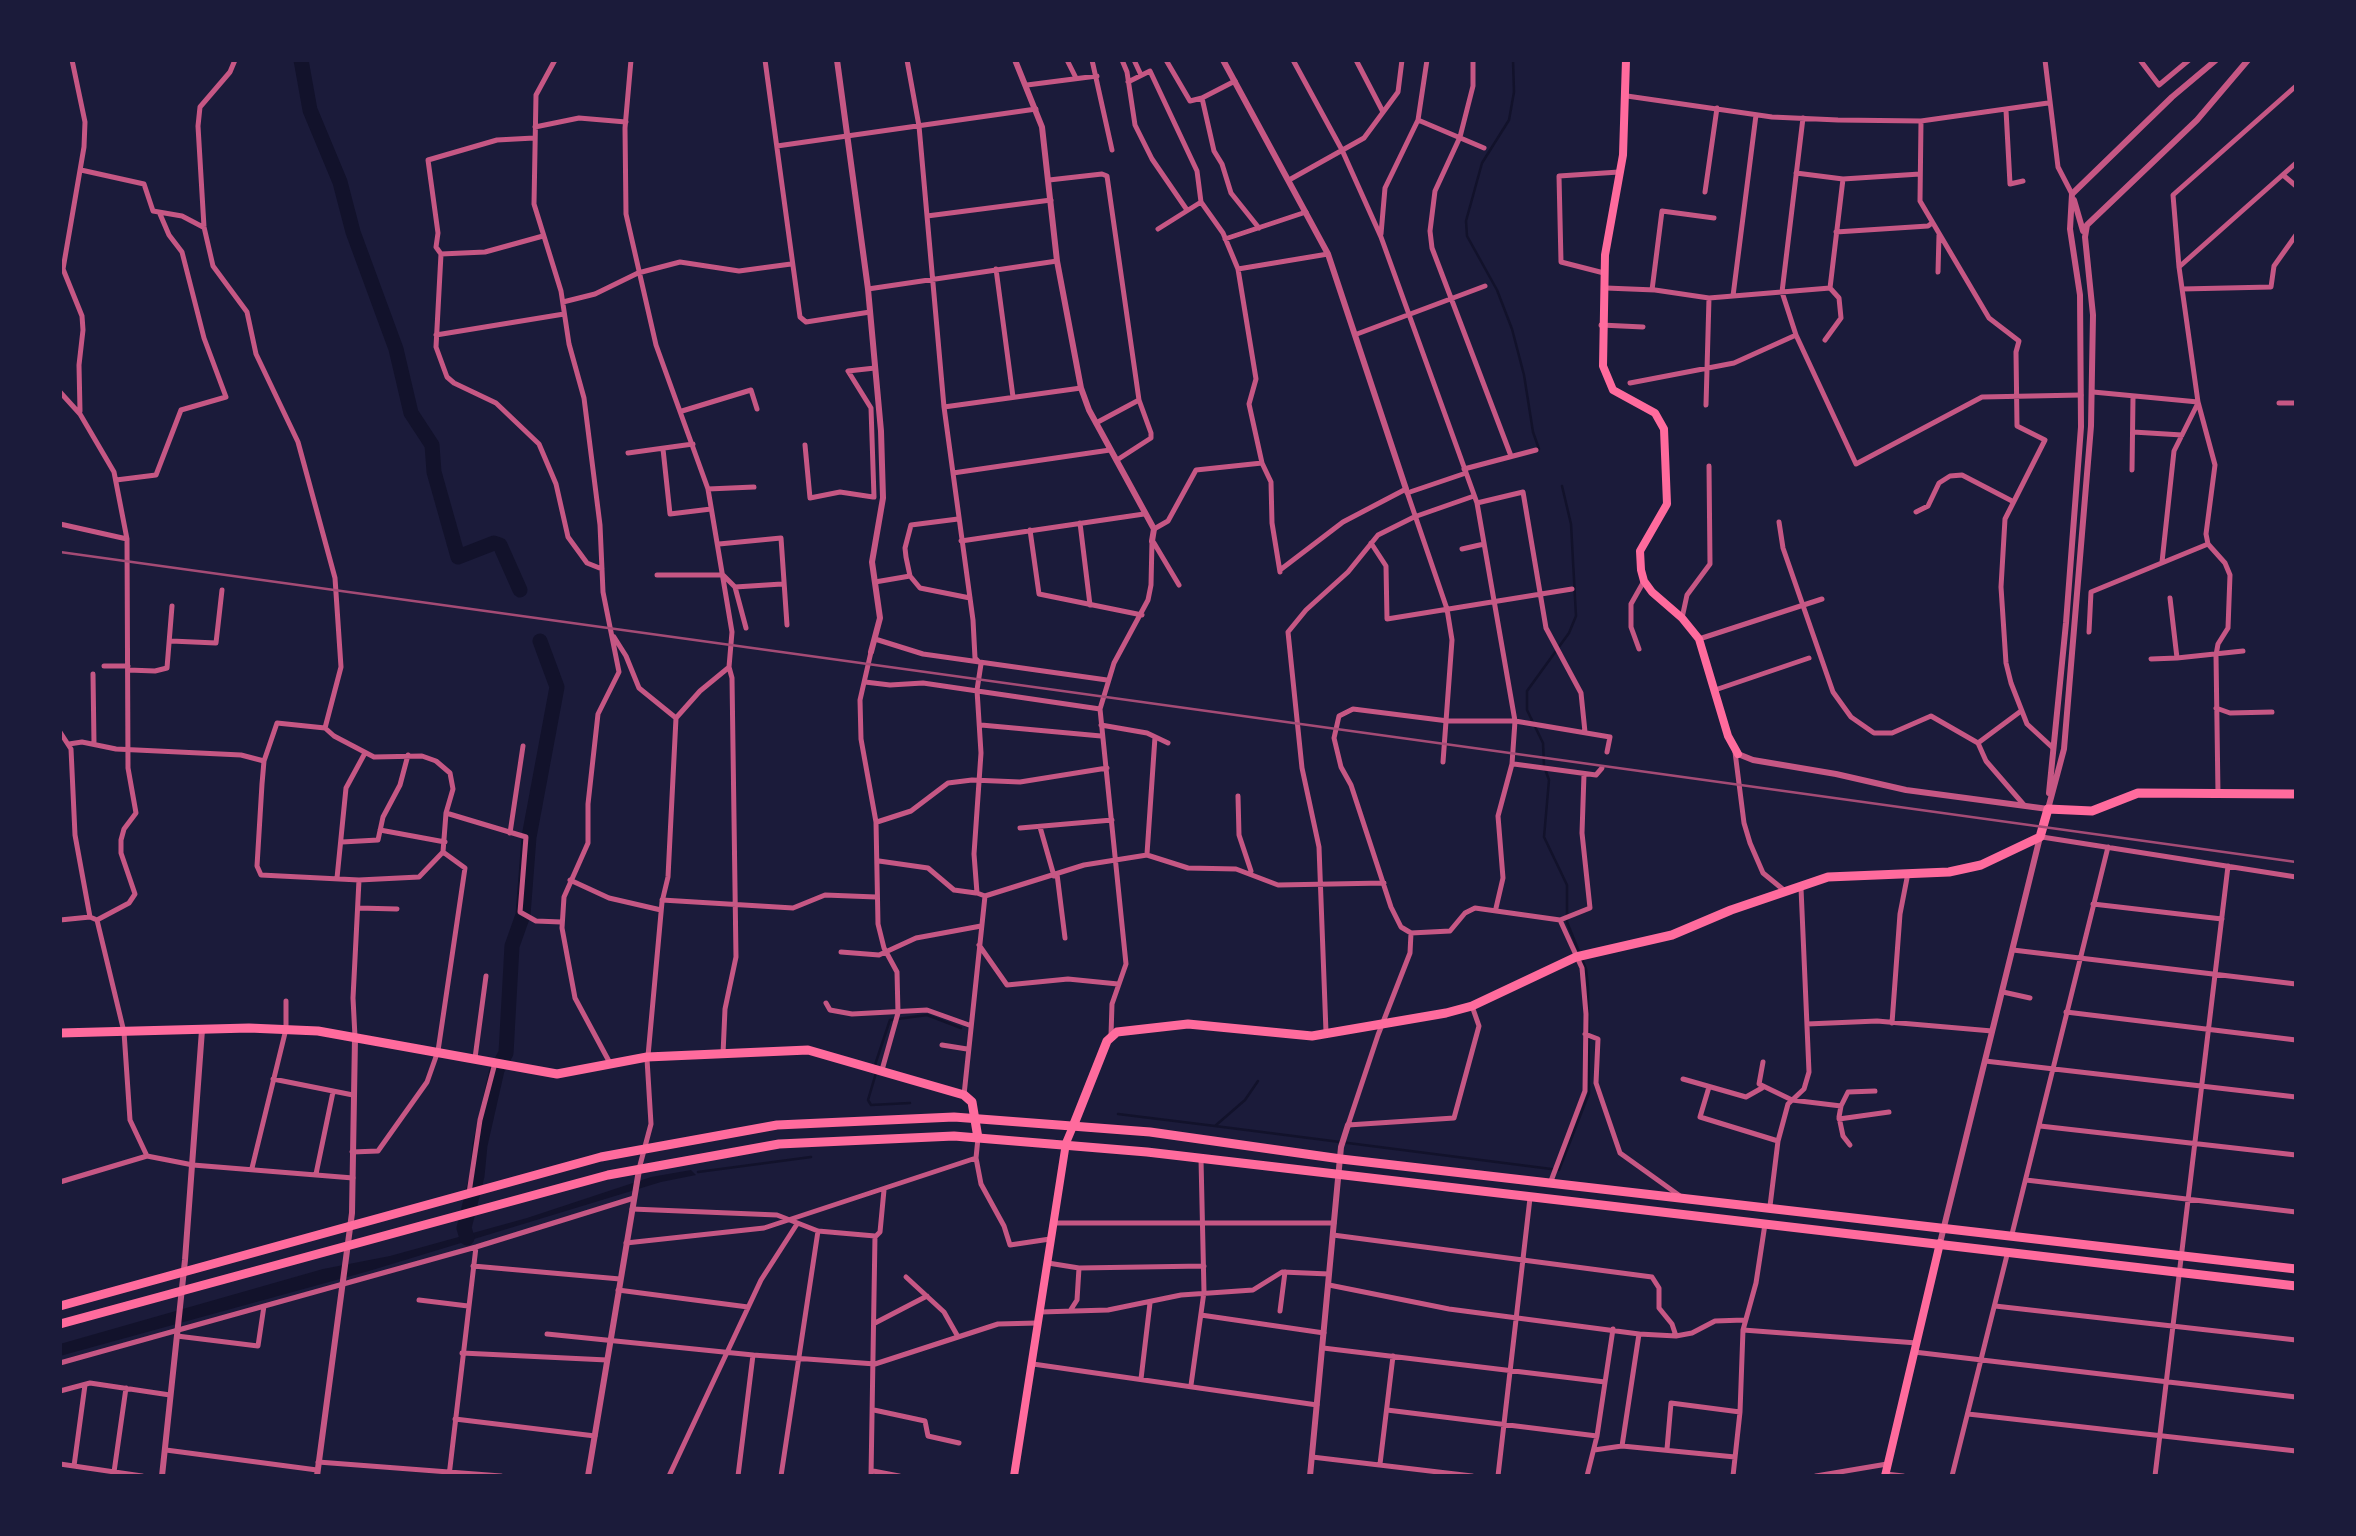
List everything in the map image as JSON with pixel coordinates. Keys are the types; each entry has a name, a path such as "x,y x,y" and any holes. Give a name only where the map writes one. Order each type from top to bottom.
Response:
{"main road":[{"path":"1626,60 1627,96 1619,172 1607,229 1603,288 1605,376 1614,390 1655,413 1666,436 1667,504 1640,551 1644,581 1699,639 1736,752"},
{"path":"1014,1476 1066,1143 1112,1035 1125,1030 1188,1024 1288,1036 1383,1025 1472,1006 1576,957 1672,935 1801,885 1841,875 1966,870 2040,837 2048,809 2092,811 2138,794 2296,794"},
{"path":"60,1033 286,1028 354,1036 556,1074 648,1057 808,1050 964,1095 972,1102 977,1117 978,1138"},
{"path":"60,1306 469,1192 646,1148 777,1125 977,1117 1074,1124 2296,1268"},
{"path":"60,1324 181,1295 639,1170 779,1144 854,1138 1066,1143 2296,1286"},
{"path":"1886,1471 1940,1243"}],"street":[{"path":"72,60 85,122 81,170 63,269 82,316 80,414"},
{"path":"236,60 200,106 204,227 213,266 247,312 256,354 298,442 335,578 341,667 325,728"},
{"path":"556,60 536,96 534,204 563,302 588,420 602,570 620,672 598,714 588,804 588,843 570,880 561,922 575,998 610,1066"},
{"path":"632,60 626,122 626,214 656,344 708,489 732,632 729,668 736,957 725,1009 723,1054"},
{"path":"765,60 800,317 806,322 870,312"},
{"path":"836,60 868,289 883,498 872,548 880,618 860,700 861,739 876,822 878,924 897,972 898,1012 882,1070"},
{"path":"907,60 918,126 944,408 975,658 981,664"},
{"path":"1015,60 1037,108 1050,180 1057,260 1081,388 1154,529"},
{"path":"1067,60 1076,78"},
{"path":"1092,60 1112,150"},
{"path":"1122,60 1135,125 1152,159 1188,210"},
{"path":"1134,60 1142,75"},
{"path":"1166,60 1187,98 1194,101 1234,81"},
{"path":"1223,60 1328,254 1447,609 1452,640 1443,762"},
{"path":"1293,60 1342,150 1381,236 1476,500 1516,722 1512,764 1498,816 1503,878 1496,908"},
{"path":"1356,60 1383,112"},
{"path":"1288,180 1364,138 1398,92 1402,60"},
{"path":"1381,236 1385,188 1418,120 1427,60"},
{"path":"1473,60 1472,86 1460,136 1435,191 1430,215 1432,248 1512,456"},
{"path":"2045,60 2058,167 2072,194 2084,237 2093,316 2093,392 2064,749 2048,809"},
{"path":"2140,60 2159,85 2188,60"},
{"path":"2048,809 2075,513 2081,395 2080,295 2069,214 2072,194 2216,60"},
{"path":"2084,237 2092,218 2197,120 2248,60"},
{"path":"1128,82 1150,70 1198,171 1200,202 1226,238 1238,269 1256,379 1249,404 1270,482 1280,571 1343,522 1407,491 1536,450"},
{"path":"1027,85 1097,76"},
{"path":"2218,794 2216,651 2230,617 2230,575 2208,544 2206,534 2215,465 2198,402 2173,196 2296,86"},
{"path":"1627,96 1803,118 1921,121 2048,103"},
{"path":"1202,98 1214,152 1232,194 1259,228"},
{"path":"777,146 1037,108"},
{"path":"1705,192 1716,108"},
{"path":"2006,110 2010,184 2023,181"},
{"path":"1733,296 1756,114"},
{"path":"534,127 578,118 626,122"},
{"path":"1803,118 1782,292 1796,335 1856,464 1982,397 2081,395"},
{"path":"1418,120 1484,148"},
{"path":"1921,121 1920,201 1989,318 2019,341 2017,426 2045,440 2012,501 2002,540 2000,588 2006,663 2021,711 2036,735 2053,748"},
{"path":"534,138 497,140 428,160 438,233 436,247 441,254 436,335 440,361 454,384 496,403 540,444 556,484 568,537 587,563 602,570"},
{"path":"2179,267 2296,163"},
{"path":"81,170 144,184 153,211 182,216 204,227"},
{"path":"1604,273 1560,262 1559,176 1619,172"},
{"path":"1796,173 1842,179 1920,174"},
{"path":"2283,174 2296,186"},
{"path":"1050,180 1107,176 1139,400 1152,438 1117,460"},
{"path":"1824,340 1841,318 1839,298 1830,288 1842,179"},
{"path":"926,216 1052,200"},
{"path":"1158,229 1200,202"},
{"path":"1652,290 1662,211 1714,218"},
{"path":"1226,238 1306,212"},
{"path":"116,480 156,475 181,410 226,397 204,338 182,252 160,214"},
{"path":"1836,232 1928,226 1933,222"},
{"path":"1938,272 1940,233"},
{"path":"2182,290 2271,287 2274,266 2296,235"},
{"path":"441,254 485,252 543,236"},
{"path":"1238,269 1328,254"},
{"path":"868,289 1057,260"},
{"path":"563,302 610,288 638,272 680,262 740,271 792,264"},
{"path":"996,270 1013,398"},
{"path":"1357,334 1485,286"},
{"path":"1603,288 1709,298 1830,288"},
{"path":"1706,405 1709,298"},
{"path":"436,335 564,314"},
{"path":"1601,326 1643,327"},
{"path":"1630,383 1734,363 1796,335"},
{"path":"874,496 871,408 848,371 875,368"},
{"path":"944,408 1081,388"},
{"path":"682,412 751,390 756,409"},
{"path":"60,392 80,414 104,453 116,480 127,539 128,768 136,813 124,829 121,853 135,894 129,903 94,918 60,920"},
{"path":"2093,392 2198,402"},
{"path":"2132,470 2133,398"},
{"path":"1096,423 1139,400"},
{"path":"2162,562 2174,451 2198,402"},
{"path":"2280,403 2296,403"},
{"path":"2133,432 2182,434"},
{"path":"628,453 694,444"},
{"path":"805,445 810,498 840,492 883,498"},
{"path":"663,449 670,514 711,510"},
{"path":"953,473 1110,450"},
{"path":"1112,1035 1111,1014 1126,964 1101,724 1100,709 1107,680 1142,615 1152,586 1154,529 1171,516 1196,470 1262,463"},
{"path":"1682,618 1688,595 1710,564 1709,466"},
{"path":"1916,512 1928,506 1940,483 1950,476 1962,475 2012,501"},
{"path":"708,489 754,487"},
{"path":"1326,1034 1319,847 1302,768 1288,632 1306,610 1388,528 1414,516 1523,492 1546,628 1581,693 1585,732"},
{"path":"961,542 1144,514"},
{"path":"958,519 911,525 905,548 910,576 929,592 970,598"},
{"path":"1779,522 1783,548 1833,692 1850,718 1874,733 1892,733 1931,716 1978,743 1986,761 2024,805"},
{"path":"1080,523 1090,604"},
{"path":"60,524 127,539"},
{"path":"1030,530 1038,594 1142,615"},
{"path":"719,544 780,538 787,626"},
{"path":"1152,541 1180,585"},
{"path":"1371,543 1386,566 1387,619 1572,588"},
{"path":"1462,549 1484,544"},
{"path":"2090,632 2091,592 2208,544"},
{"path":"657,575 723,575 735,587 746,628"},
{"path":"874,582 910,576"},
{"path":"1638,649 1630,616 1635,592 1644,581"},
{"path":"735,587 782,584"},
{"path":"171,641 216,643 222,590"},
{"path":"2170,598 2177,658"},
{"path":"1699,639 1822,599"},
{"path":"104,666 154,671 167,668 172,606"},
{"path":"612,635 626,656 638,688 676,718"},
{"path":"876,639 923,654 1107,680"},
{"path":"2150,659 2243,651"},
{"path":"1715,690 1809,658"},
{"path":"977,893 974,829 981,664"},
{"path":"588,1476 634,1196 651,1124 648,1057 662,900 668,877 676,718 700,691 729,668"},
{"path":"92,674 94,744"},
{"path":"866,682 890,686 923,683 1100,709"},
{"path":"2216,708 2230,713 2272,712"},
{"path":"1584,774 1582,833 1590,908 1560,920 1496,908 1470,910 1450,932 1411,933 1396,920 1334,738 1339,716 1353,710 1448,721 1516,722 1585,732 1610,737 1607,752"},
{"path":"1978,743 2021,711"},
{"path":"277,723 325,728 365,754 434,760 450,773 453,789 446,813 444,852 419,878 359,880 261,875 258,866 264,761 277,723"},
{"path":"1101,724 1168,743"},
{"path":"981,726 1102,736"},
{"path":"60,732 69,744 75,835 124,1032 130,1120 147,1156"},
{"path":"1147,855 1155,737"},
{"path":"69,744 264,761"},
{"path":"510,833 523,746"},
{"path":"1786,891 1762,874 1744,823 1736,752 1762,762 1906,790 2048,809"},
{"path":"337,878 346,788 365,754"},
{"path":"342,842 378,840 383,817 400,785 408,756"},
{"path":"1512,764 1596,775 1602,768"},
{"path":"876,822 911,811 948,783 1020,782 1106,768"},
{"path":"1238,796 1239,835 1252,873"},
{"path":"446,813 526,837 520,912 536,921 561,922"},
{"path":"1020,828 1112,820"},
{"path":"1040,827 1055,875 1065,938"},
{"path":"380,830 445,842"},
{"path":"1940,1243 2040,837 2296,877"},
{"path":"2012,1234 2108,847"},
{"path":"352,1152 378,1151 428,1082 438,1051 465,868 444,852"},
{"path":"879,861 928,868 954,890 985,896 1084,865 1147,855 1188,868 1220,867 1252,873 1278,886 1384,883"},
{"path":"2155,1476 2228,866"},
{"path":"1892,1022 1900,914 1908,872"},
{"path":"318,1470 350,1226 359,880"},
{"path":"570,880 609,898 661,910"},
{"path":"1770,1206 1778,1141 1788,1104 1808,1082 1801,885"},
{"path":"662,900 793,908 826,894 878,897"},
{"path":"964,1095 985,896"},
{"path":"2093,904 2222,918"},
{"path":"358,908 396,909"},
{"path":"1551,1181 1583,1098 1582,968 1560,920"},
{"path":"842,952 888,953 916,938 981,926"},
{"path":"1310,1476 1341,1158 1348,1124 1410,953 1411,933"},
{"path":"979,944 1008,985 1068,979 1118,984"},
{"path":"2013,950 2296,984"},
{"path":"475,1058 486,976"},
{"path":"2002,992 2030,998"},
{"path":"252,1168 286,1028 286,1001"},
{"path":"826,1004 830,1010 852,1014 927,1010 969,1025"},
{"path":"1348,1124 1454,1118 1479,1026 1472,1006"},
{"path":"2066,1012 2296,1040"},
{"path":"1807,1024 1892,1022 1992,1032"},
{"path":"162,1476 193,1164 202,1030"},
{"path":"1585,1034 1598,1039 1598,1095 1620,1153 1680,1196"},
{"path":"942,1045 967,1050"},
{"path":"1985,1061 2296,1097"},
{"path":"469,1192 480,1120 495,1062"},
{"path":"1762,1062 1758,1081 1762,1088 1792,1100 1841,1106"},
{"path":"273,1080 354,1095"},
{"path":"1683,1080 1748,1098 1762,1088"},
{"path":"1710,1087 1700,1117 1778,1141"},
{"path":"1850,1146 1839,1119 1841,1106 1848,1092 1874,1091"},
{"path":"316,1174 333,1092"},
{"path":"1839,1119 1889,1112"},
{"path":"2040,1126 2296,1155"},
{"path":"978,1138 976,1158 981,1184 1010,1245 1052,1238"},
{"path":"60,1182 147,1156 193,1164 353,1178"},
{"path":"626,1243 720,1235 790,1220 976,1158"},
{"path":"1191,1386 1204,1292 1200,1158"},
{"path":"2026,1180 2296,1212"},
{"path":"884,1190 880,1232 875,1237 871,1474 899,1476"},
{"path":"60,1364 476,1247 634,1196"},
{"path":"1498,1476 1530,1198"},
{"path":"632,1209 777,1215 818,1231 875,1237"},
{"path":"1054,1223 1334,1222"},
{"path":"669,1476 761,1280 797,1224"},
{"path":"1733,1476 1740,1412 1742,1330 1756,1283 1765,1224"},
{"path":"781,1476 818,1231"},
{"path":"1333,1235 1652,1277 1659,1288 1660,1308 1676,1336"},
{"path":"449,1474 476,1247"},
{"path":"1952,1476 2008,1252"},
{"path":"1048,1263 1079,1268 1204,1266"},
{"path":"474,1266 620,1279"},
{"path":"1070,1311 1077,1300 1079,1268"},
{"path":"1040,1312 1108,1310 1204,1292 1253,1290 1285,1272 1330,1274"},
{"path":"1280,1311 1285,1272"},
{"path":"906,1277 944,1312 957,1336"},
{"path":"1329,1286 1449,1309 1639,1334 1676,1336 1716,1321 1744,1320"},
{"path":"618,1290 748,1307"},
{"path":"875,1323 927,1296"},
{"path":"419,1300 468,1306"},
{"path":"1142,1379 1150,1303"},
{"path":"177,1332 258,1346 264,1306"},
{"path":"1995,1306 2296,1340"},
{"path":"1201,1315 1324,1333"},
{"path":"547,1334 875,1364 998,1324 1038,1323"},
{"path":"1588,1476 1612,1329"},
{"path":"1742,1330 1915,1347 1983,1359 2296,1397"},
{"path":"1622,1446 1639,1334"},
{"path":"1323,1348 1604,1382"},
{"path":"462,1352 607,1360"},
{"path":"738,1476 753,1355"},
{"path":"1380,1464 1392,1356"},
{"path":"1032,1364 1317,1405"},
{"path":"60,1391 84,1384 171,1395"},
{"path":"74,1466 84,1384"},
{"path":"114,1472 126,1388"},
{"path":"1667,1449 1672,1403 1740,1412"},
{"path":"874,1410 925,1421 928,1436 959,1443"},
{"path":"1387,1410 1597,1436"},
{"path":"1968,1414 2296,1451"},
{"path":"455,1419 594,1436"},
{"path":"1594,1450 1622,1446 1735,1457"},
{"path":"166,1450 318,1470 501,1476"},
{"path":"1312,1457 1472,1476"},
{"path":"60,1464 142,1476"},
{"path":"1816,1476 1886,1471 1903,1476"}],"shaded area":[{"path":"691,1170 696,1175 60,1356 60,1344 323,1269 390,1256 527,1218 651,1177"}],"waterway":[{"path":"301,60 310,110 340,182 353,232 396,349 411,413 432,445 434,472 458,557 494,543 500,545 520,590"},
{"path":"1513,60 1514,92 1509,120 1482,163 1466,221 1467,236 1497,290 1512,329 1539,449"},
{"path":"1215,1126 1559,1170 1589,1093 1588,987 1586,969 1567,922 1567,885 1544,837 1549,780 1543,743 1527,710 1527,691 1569,633 1576,616 1571,524 1562,486"},
{"path":"467,1238 464,1228 480,1145 497,1070 506,1053 512,946 523,915 529,837 557,687 540,641"},
{"path":"875,1065 890,1020 927,1015 961,1028"},
{"path":"876,1073 868,1100 871,1105 910,1103"},
{"path":"1118,1114 1215,1126 1245,1100 1258,1081"},
{"path":"698,1172 811,1157"}],"railway":[{"path":"60,552 2296,862"}]}
